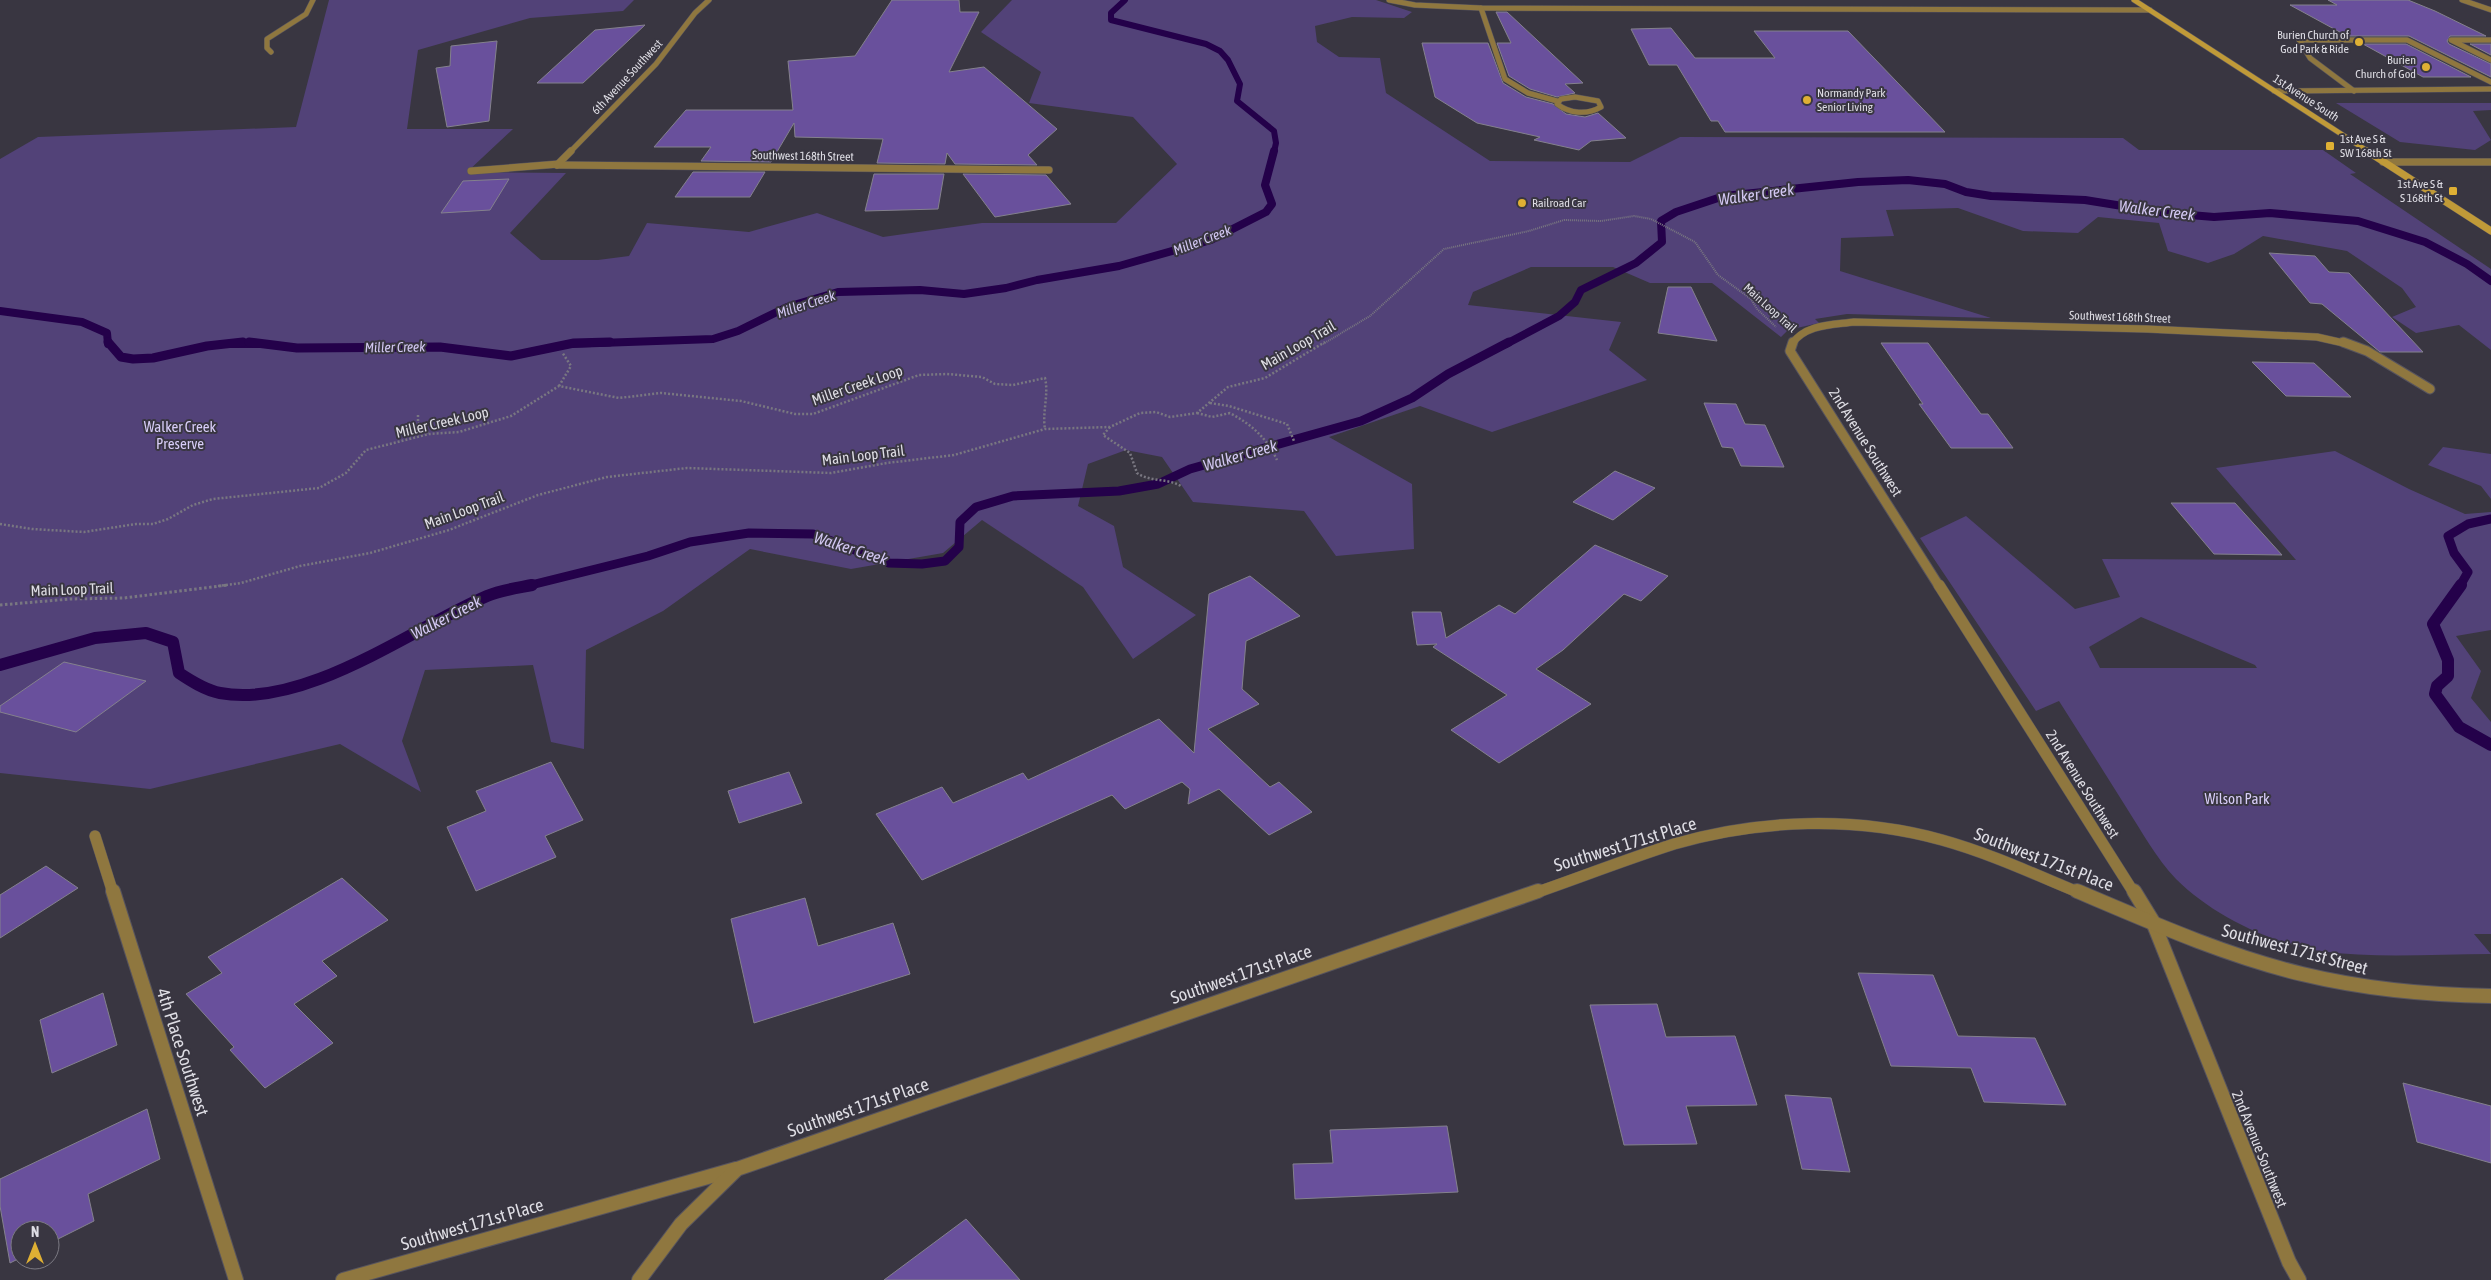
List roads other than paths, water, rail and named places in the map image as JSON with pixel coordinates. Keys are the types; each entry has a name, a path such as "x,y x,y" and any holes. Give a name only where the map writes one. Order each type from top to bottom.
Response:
{"main road":[{"name":"1st Avenue South","path":"2134,0 2491,231"}],"street":[{"path":"271,52 267,48 267,39 306,14 313,0"},
{"name":"6th Avenue Southwest","path":"558,165 656,64 695,13 709,0"},
{"path":"1389,0 1402,4 1481,8 2150,10"},
{"path":"2462,0 2490,9"},
{"path":"1481,8 1505,79 1528,93 1557,102 1567,98 1584,97 1598,101 1601,107 1591,111 1574,111 1560,107 1557,102"},
{"path":"2354,91 2310,58 2299,40 2408,40 2491,82"},
{"path":"2491,40 2451,40 2491,60"},
{"path":"2274,91 2491,89"},
{"path":"2383,162 2491,162"},
{"name":"Southwest 168th Street","path":"471,171 558,165 1049,170"},
{"name":"Southwest 168th Street","path":"1795,338 1810,330 1854,322 2146,329 2317,337 2346,343 2367,351 2430,389"},
{"name":"2nd Avenue Southwest","path":"1795,338 1790,351 2153,922 2289,1262 2299,1280"},
{"name":"Southwest 171st Place","path":"343,1280 737,1169 1676,844 1735,832 1783,825 1837,823 1941,839 2153,922"},
{"name":"4th Place Southwest","path":"96,836 236,1280"},
{"name":"Southwest 171st Street","path":"2153,922 2242,956 2341,983 2412,994 2491,996"},
{"path":"639,1280 681,1224 737,1169"}],"waterway":[{"name":"Miller Creek","path":"1125,0 1111,13 1111,20 1206,44 1220,51 1228,60 1240,84 1237,101 1274,131 1276,143 1274,152"},
{"name":"Miller Creek","path":"571,344 713,339 738,331 787,307 838,292 920,290 964,294 1006,288 1037,280 1119,266 1211,240 1266,212 1272,204 1265,185 1274,151"},
{"name":"Walker Creek","path":"1506,344 1559,316 1575,302 1581,290 1636,263 1662,242 1661,221 1676,212 1724,196 1858,182 1908,180 1945,184 1966,192 1991,196 2085,200 2166,213 2214,217 2270,213 2358,221 2425,242 2467,264 2491,281"},
{"name":"Miller Creek","path":"0,311 82,322 107,333 108,344"},
{"name":"Miller Creek","path":"108,342 121,357 133,359 153,358 207,346 243,342"},
{"name":"Miller Creek","path":"249,342 297,348 440,347 511,356 574,343 610,342"},
{"name":"Walker Creek","path":"527,586 648,556 690,542 749,533 813,534 889,563 922,564 945,561 959,547 960,522 976,507 1013,496 1119,491 1158,484 1190,469 1361,421 1412,398 1448,374 1509,342"},
{"name":"Miller Creek","path":"230,344 260,344"},
{"name":"Walker Creek","path":"2460,586 2468,572 2454,553 2448,536 2468,524 2491,519"},
{"name":"Walker Creek","path":"0,665 95,638 146,633 173,642 179,673 193,682 220,693 253,695 287,689 322,678 357,663 487,596 532,585"},
{"name":"Walker Creek","path":"2461,585 2433,624 2448,660 2448,676 2437,686 2435,694 2459,727 2491,745"}],"place":[{"name":"Burien Church of God Park & Ride","path":"2359,42"},
{"name":"Burien Church of God","path":"2426,67"},
{"name":"Normandy Park Senior Living","path":"1807,100"},
{"name":"1st Ave S & SW 168th St","path":"2330,146"},
{"name":"1st Ave S & S 168th St","path":"2453,191"},
{"name":"Railroad Car","path":"1522,203"}],"park label":[{"name":"Walker Creek Preserve","path":"180,434"},
{"name":"Wilson Park","path":"2237,798"}]}
